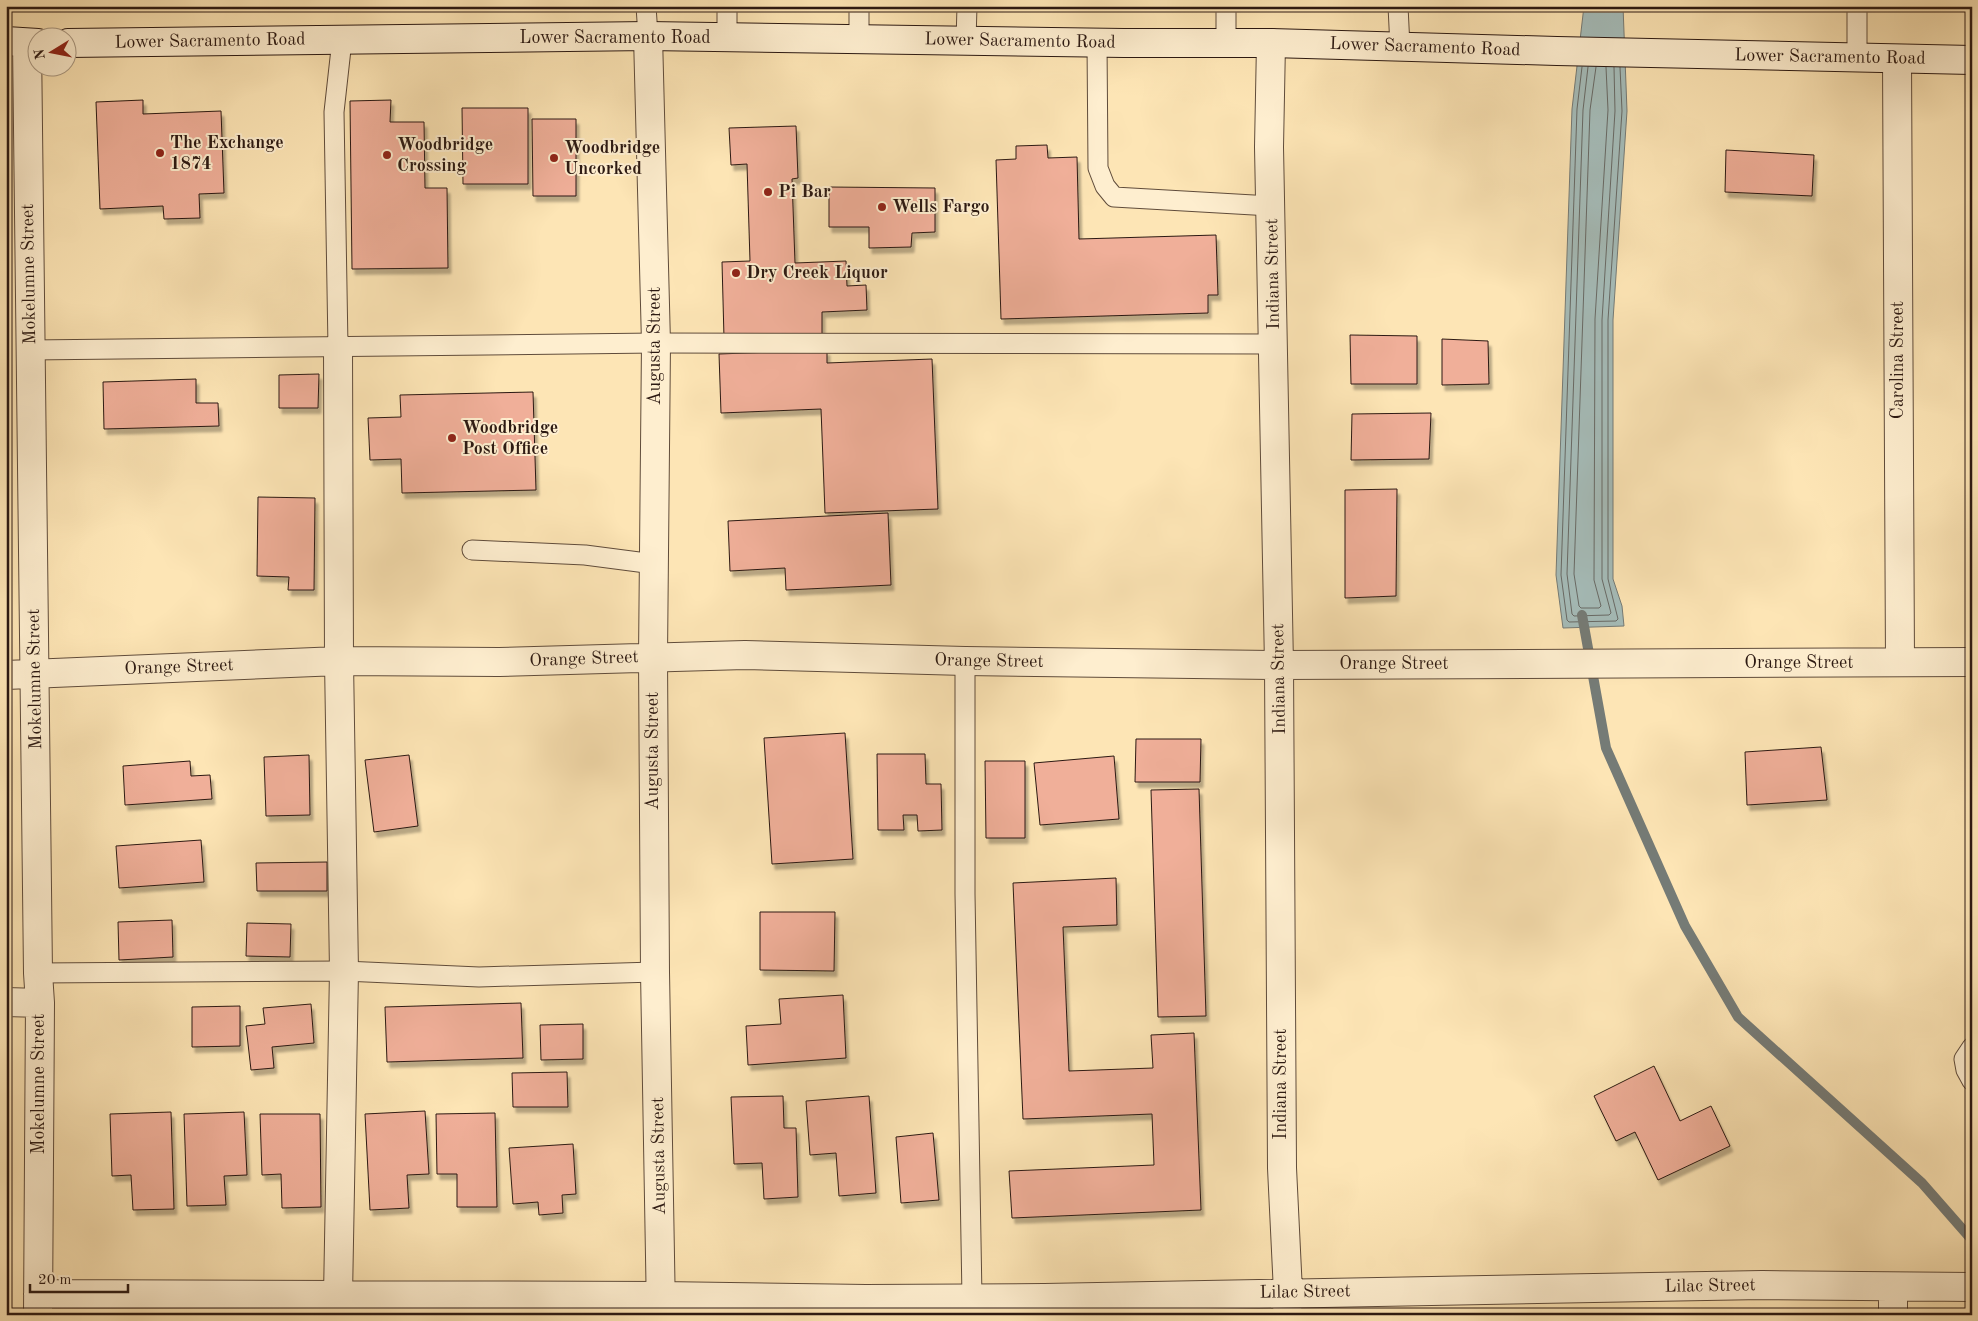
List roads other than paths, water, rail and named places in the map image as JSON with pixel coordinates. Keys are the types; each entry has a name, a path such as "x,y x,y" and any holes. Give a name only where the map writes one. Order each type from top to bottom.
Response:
{"street":[{"name":"Lower Sacramento Road","path":"78,43 648,36 966,41 1226,42 1557,52 1972,60"},
{"name":"Augusta Street","path":"648,36 656,343 653,657 655,972 661,1305"},
{"name":"Mokelumne Street","path":"24,42 38,973 40,1003 38,1304"},
{"name":"Indiana Street","path":"1271,43 1269,146 1279,665 1282,1168 1287,1304"},
{"name":"Carolina Street","path":"1897,58 1900,662"},
{"path":"338,347 339,661 344,971 338,1305"},
{"name":"Orange Street","path":"6,675 339,661 500,662 745,655 965,662 1279,665 1619,662 1972,662"},
{"path":"6,1002 40,1003"},
{"name":"Lilac Street","path":"38,1304 661,1305 972,1298 1044,1306 1287,1304 1762,1285 1972,1287"},
{"path":"1893,1287 1893,1315"}],"lane":[{"path":"646,6 648,36"},
{"path":"727,6 727,38"},
{"path":"859,6 859,39"},
{"path":"966,41 967,6"},
{"path":"1226,6 1226,42"},
{"path":"1398,6 1400,47"},
{"path":"1857,6 1857,58"},
{"path":"338,347 334,112 342,40"},
{"path":"1098,42 1098,168 1105,186 1114,197 1271,206"},
{"path":"30,350 656,343 1274,344"},
{"path":"472,550 584,555 654,564"},
{"path":"965,662 965,894 972,1298"},
{"path":"38,973 344,971 478,976 655,972"},
{"path":"1972,1047 1964,1059 1966,1070 1972,1081"}],"water":[{"path":"1584,6 1623,6 1627,111 1613,320 1613,579 1622,606 1624,626 1563,628 1556,575 1572,109"}],"waterway":[{"path":"1582,615 1606,748 1685,926 1738,1017 1922,1183 1972,1240"}],"place":[{"name":"The Exchange 1874","path":"160,153"},
{"name":"Woodbridge Crossing","path":"387,155"},
{"name":"Woodbridge Uncorked","path":"554,158"},
{"name":"Pi Bar","path":"768,192"},
{"name":"Wells Fargo","path":"882,207"},
{"name":"Dry Creek Liquor","path":"736,273"},
{"name":"Woodbridge Post Office","path":"452,438"}]}
